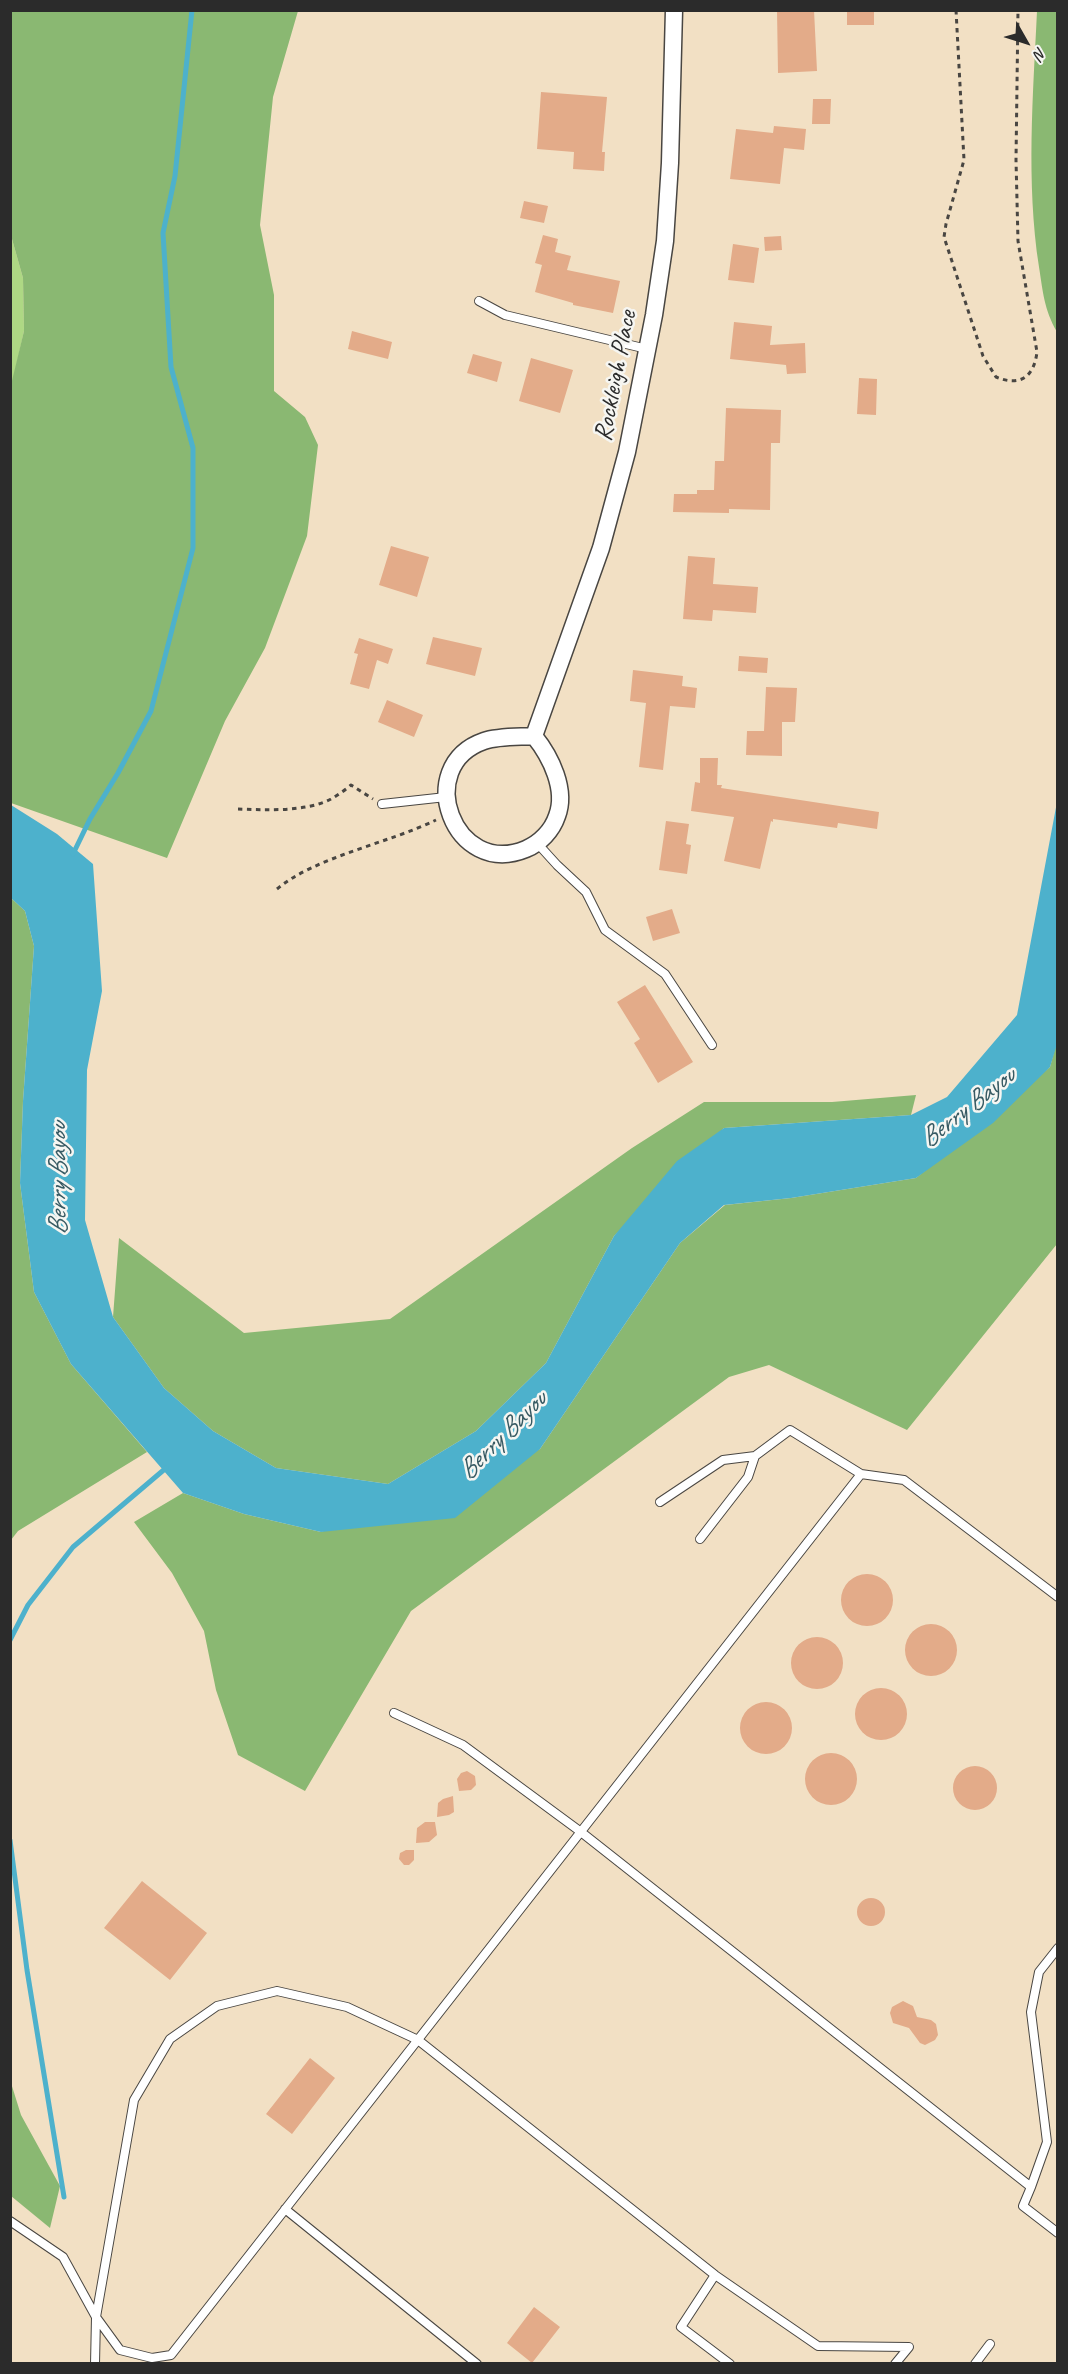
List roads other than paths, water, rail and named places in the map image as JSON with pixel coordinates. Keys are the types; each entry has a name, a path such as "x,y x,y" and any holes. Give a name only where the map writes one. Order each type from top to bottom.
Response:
{"street":[{"name":"Rockleigh Place","path":"534,736 602,548 627,452 647,349 665,241 670,162 674,10"},
{"path":"534,736 542,746 560,789 561,799 556,821 549,832 537,843 516,852 491,852 468,841 459,833 447,805 448,780 452,769 458,760 475,745 485,740 534,736"}],"lane":[{"path":"479,301 505,315 647,349"},
{"path":"382,804 447,805"},
{"path":"537,843 586,892 605,930 665,974 712,1045"},
{"path":"660,1502 723,1460 755,1456 790,1430 861,1474 904,1480 1058,1597"},
{"path":"700,1539 748,1477 755,1456"},
{"path":"10,2221 63,2257 96,2317 120,2350 152,2358 171,2355 861,1474"},
{"path":"394,1713 463,1745 580,1833 1031,2187"},
{"path":"1058,1948 1039,1972 1031,2012 1047,2142 1023,2206 1058,2233"},
{"path":"95,2364 96,2317 134,2100 170,2039 217,2006 277,1991 347,2007 418,2040 715,2276 818,2346 909,2347 895,2364"},
{"path":"285,2209 477,2364"},
{"path":"715,2276 681,2327 730,2364"},
{"path":"975,2364 990,2344"}],"water":[{"name":"Berry Bayou","path":"1057,802 1058,1041 1050,1067 993,1123 916,1178 791,1198 724,1205 680,1243 540,1449 455,1518 321,1532 244,1514 183,1493 71,1364 34,1292 20,1183 23,1101 34,946 25,911 11,898 11,805 57,834 93,864 102,991 87,1070 85,1220 113,1317 164,1388 213,1431 276,1468 388,1484 476,1431 546,1363 614,1236 677,1161 724,1128 911,1115 947,1097 1017,1015"}],"waterway":[{"path":"73,854 90,819 151,711 193,548 193,448 171,367 163,233 175,176 192,10"},
{"path":"10,1640 28,1605 73,1547 166,1468"},
{"path":"10,1840 27,1970 64,2197"}]}
